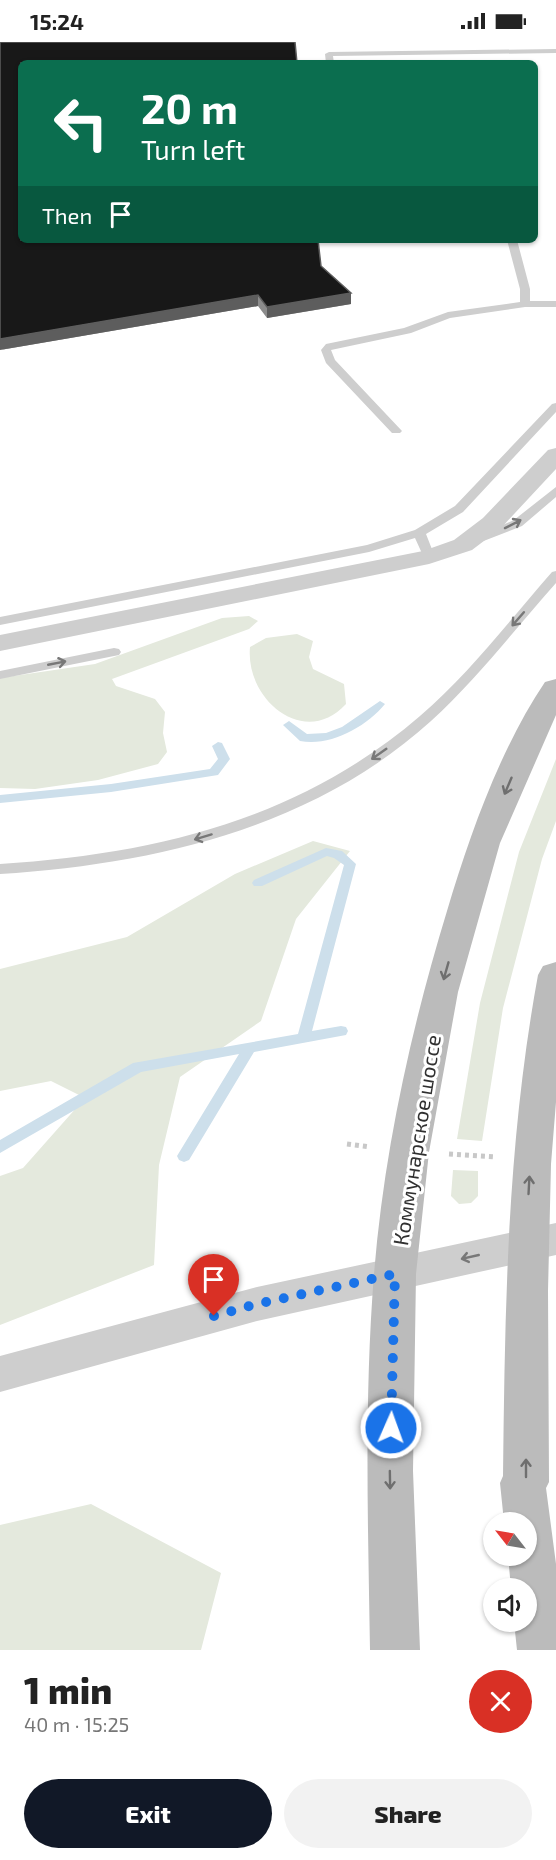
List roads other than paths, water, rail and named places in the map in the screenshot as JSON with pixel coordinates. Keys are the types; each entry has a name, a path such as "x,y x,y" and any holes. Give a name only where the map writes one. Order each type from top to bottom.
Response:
{"main road":[{"name":"Коммунарское шоссе","path":"395,1650 390,1471 395,1274 409,1152 440,992 484,843 531,733 556,688"},
{"path":"542,1650 523,1483 526,1482 541,1241 530,1160 548,1013 556,975"}],"street":[{"path":"0,643 429,557 463,545 499,516 556,455"},
{"path":"0,1374 257,1304 541,1241"}],"lane":[{"path":"329,60 328,54 556,51"},
{"path":"449,52 451,60"},
{"path":"513,243 525,289 525,303"},
{"path":"396,431 330,361 326,350 330,346 407,331 448,315 525,303 556,304"},
{"path":"0,621 369,548 419,533 459,509 556,406"},
{"path":"463,545 518,523 556,491"},
{"path":"419,533 429,557"},
{"path":"0,869 70,864 128,856 183,843 233,828 275,811 342,778 381,753 424,720 465,680 556,575"},
{"path":"0,675 114,652"}],"waterway":[{"path":"289,725 304,738 327,736 355,724 380,704"},
{"path":"0,799 111,788 214,772 224,759 218,746"},
{"path":"258,883 326,852 338,854 350,864 303,1038"},
{"path":"303,1038 341,1031"},
{"path":"250,1047 303,1038"},
{"path":"0,1147 138,1067 250,1047"},
{"path":"184,1156 250,1047"}]}
